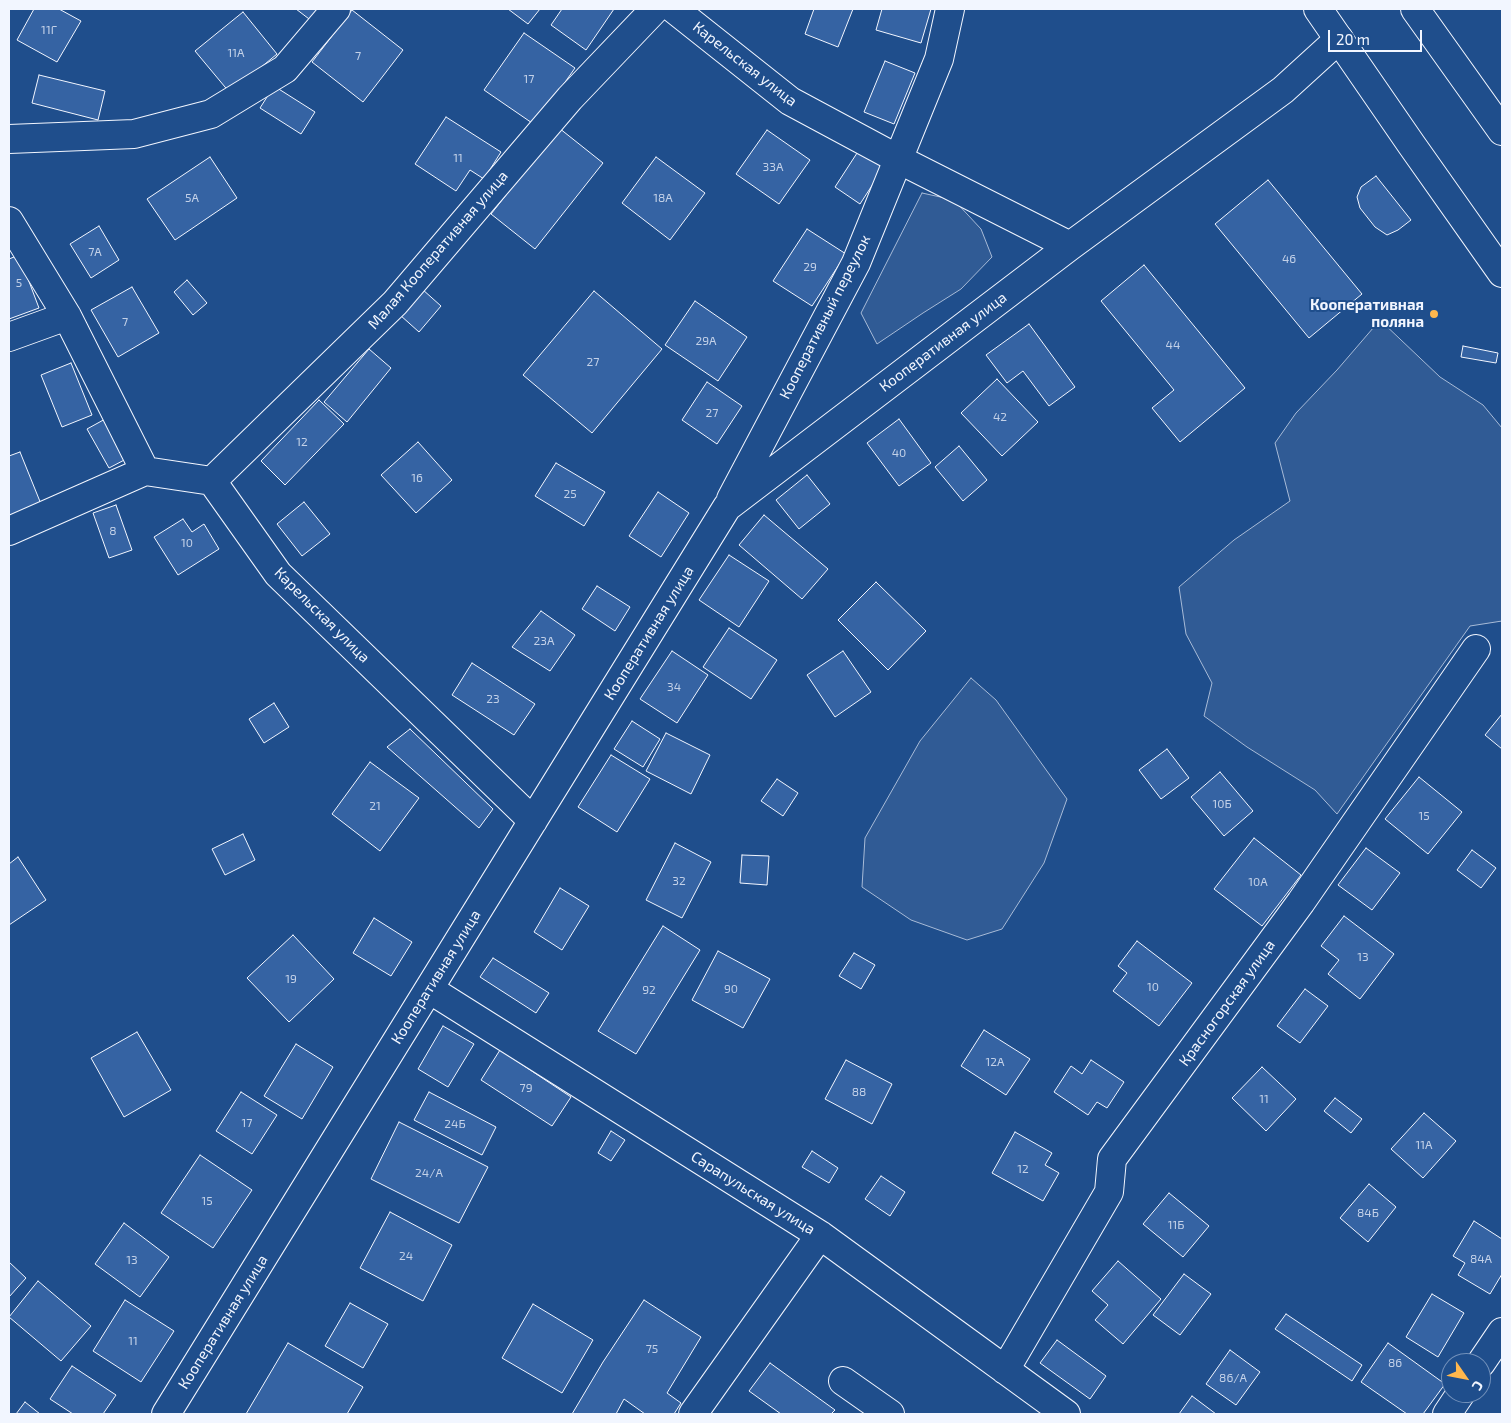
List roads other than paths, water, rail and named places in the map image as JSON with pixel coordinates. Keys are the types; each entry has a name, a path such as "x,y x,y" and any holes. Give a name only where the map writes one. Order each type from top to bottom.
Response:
{"street":[{"path":"9,139 134,134 211,114 285,69 336,9"},
{"name":"Малая Кооперативная улица","path":"212,482 395,303 570,98 655,9"},
{"name":"Карельская улица","path":"674,9 781,96 898,159 1070,246"},
{"name":"Кооперативный переулок","path":"727,507 856,263 939,59 950,9"},
{"path":"1318,9 1502,273"},
{"path":"1414,9 1502,131"},
{"name":"Кооперативная улица","path":"166,1414 727,507 1070,246 1283,90 1339,39"},
{"path":"9,220 67,316 145,471"},
{"path":"9,337 67,316"},
{"path":"9,531 145,471 212,482"},
{"name":"Карельская улица","path":"212,482 278,574 533,821"},
{"name":"Красногорская улица","path":"1005,1370 1109,1192 1112,1159 1301,902 1476,649"},
{"name":"Сарапульская улица","path":"429,989 820,1236 1066,1414"},
{"path":"693,1414 820,1236"},
{"path":"1488,1353 1502,1332"},
{"path":"843,1381 890,1414"},
{"path":"1447,1414 1454,1403"}],"place":[{"name":"Кооперативная поляна","path":"1434,314"}]}
